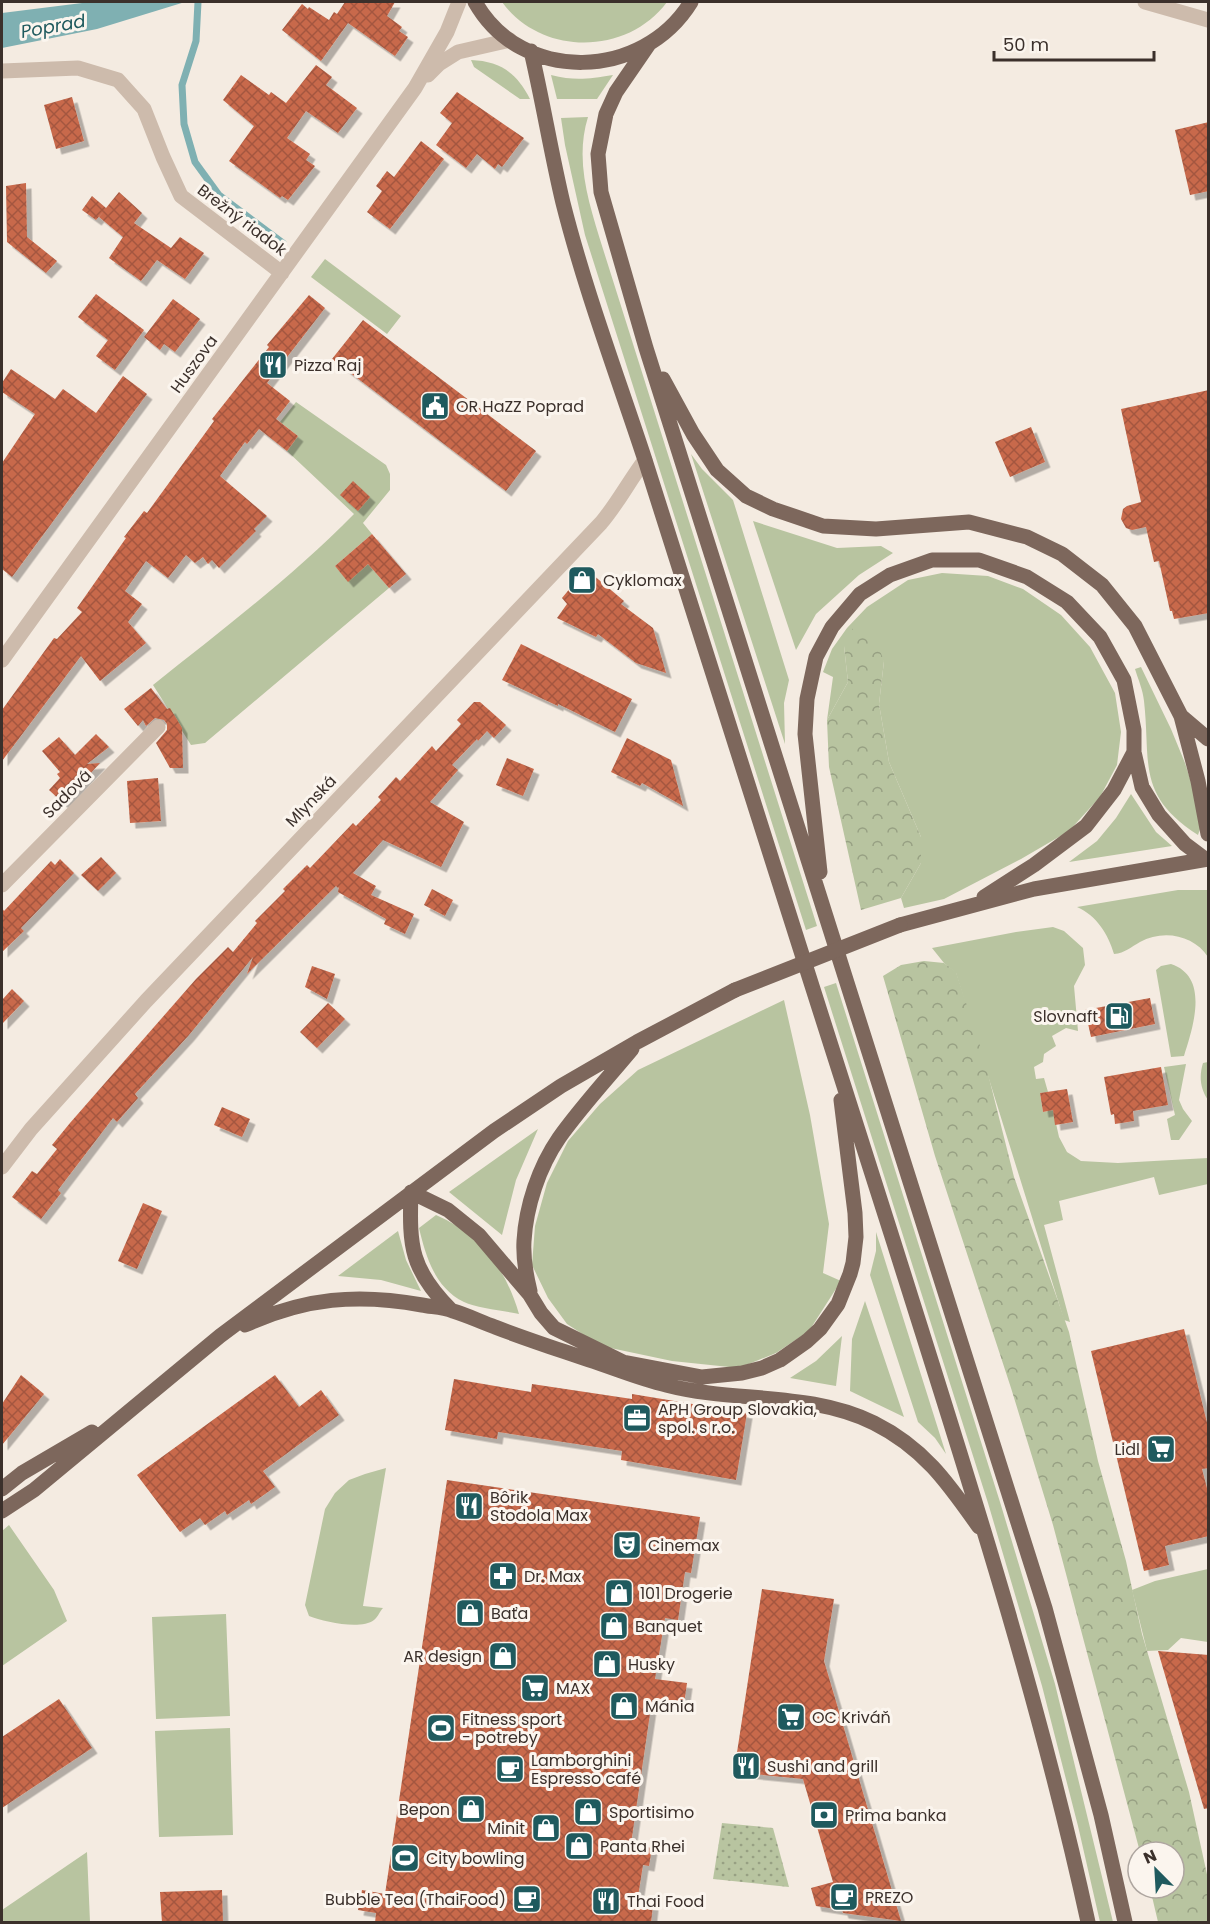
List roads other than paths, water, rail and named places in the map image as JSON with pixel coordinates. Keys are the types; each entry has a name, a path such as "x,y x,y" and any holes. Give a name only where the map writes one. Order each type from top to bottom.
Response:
{"main road":[{"path":"475,2 492,24 510,40 531,51 563,61 597,62 624,56 649,44 670,29 691,2"},
{"path":"649,44 616,92 606,114 598,154 601,192 646,348 1045,1608 1101,1815 1125,1923"},
{"path":"531,51 563,203 587,286 645,460 987,1539 1043,1734 1068,1830 1088,1923"},
{"path":"646,348 693,434 717,470 746,496 773,509 823,526 876,529 969,522 1027,537 1062,555 1102,585 1135,626 1181,716 1209,834"},
{"path":"824,908 805,734 805,713 816,657 832,627 860,594 890,575 932,560 979,560 1027,577 1067,602 1100,637 1124,680 1134,730 1134,752 1142,787 1159,815 1185,844 1207,860"},
{"path":"1181,716 1209,739"},
{"path":"973,904 1034,865 1086,826 1114,790 1134,752"},
{"path":"1207,860 1209,842"},
{"path":"2,1511 34,1490 220,1336 411,1192 528,1107 638,1042 735,990 900,925 973,904 1034,890 1207,860"},
{"path":"530,1295 523,1243 528,1212 541,1171 559,1138 638,1042"},
{"path":"411,1192 448,1210 469,1225 530,1295 554,1328 623,1362 702,1377 742,1373 762,1368 794,1352 820,1329 838,1304 853,1263 856,1237 855,1213 836,1061"},
{"path":"411,1192 410,1232 414,1257 436,1295 451,1310"},
{"path":"220,1336 273,1312 323,1300 365,1299 406,1302 451,1310 667,1385 728,1396 788,1399 833,1409 874,1423 921,1453 943,1477 987,1539"},
{"path":"2,1489 22,1473 133,1407"}],"street":[{"name":"Huszova","path":"2,660 415,88 447,32 459,2"},
{"path":"1144,2 1171,6 1209,20"},
{"name":"Huszova","path":"415,88 439,64 458,52 510,40"},
{"name":"Brežný riadok","path":"2,71 78,68 118,80 144,109 163,157 182,196 282,273"},
{"name":"Mlynská","path":"2,1167 31,1129 146,1000 602,523 645,460"},
{"name":"Sadová","path":"2,885 158,727"}],"water":[{"name":"Poprad","path":"90,2 185,2 97,29 2,48 2,13"}],"waterway":[{"path":"198,2 196,41 182,85 184,124 195,162 219,195 283,243"}],"place":[{"name":"Pizza Raj","path":"273,365"},
{"name":"OR HaZZ Poprad","path":"435,406"},
{"name":"Cyklomax","path":"582,580"},
{"name":"Slovnaft","path":"1119,1016"},
{"name":"APH Group Slovakia, spol. s r.o.","path":"637,1418"},
{"name":"Lidl","path":"1161,1449"},
{"name":"Bôrik Stodola Max","path":"469,1506"},
{"name":"Cinemax","path":"627,1545"},
{"name":"Dr. Max","path":"503,1576"},
{"name":"101 Drogerie","path":"619,1593"},
{"name":"Baťa","path":"470,1613"},
{"name":"Banquet","path":"614,1626"},
{"name":"AR design","path":"503,1656"},
{"name":"Husky","path":"607,1664"},
{"name":"MAX","path":"535,1688"},
{"name":"Mánia","path":"624,1706"},
{"name":"OC Kriváň","path":"791,1717"},
{"name":"Fitness sport - potreby","path":"441,1728"},
{"name":"Sushi and grill","path":"746,1766"},
{"name":"Lamborghini Espresso café","path":"510,1769"},
{"name":"Bepon","path":"471,1809"},
{"name":"Sportisimo","path":"588,1812"},
{"name":"Prima banka","path":"824,1815"},
{"name":"Minit","path":"546,1828"},
{"name":"Panta Rhei","path":"579,1846"},
{"name":"City bowling","path":"405,1858"},
{"name":"PREZO","path":"844,1897"},
{"name":"Bubble Tea (ThaiFood)","path":"527,1899"},
{"name":"Thai Food","path":"606,1901"}]}
